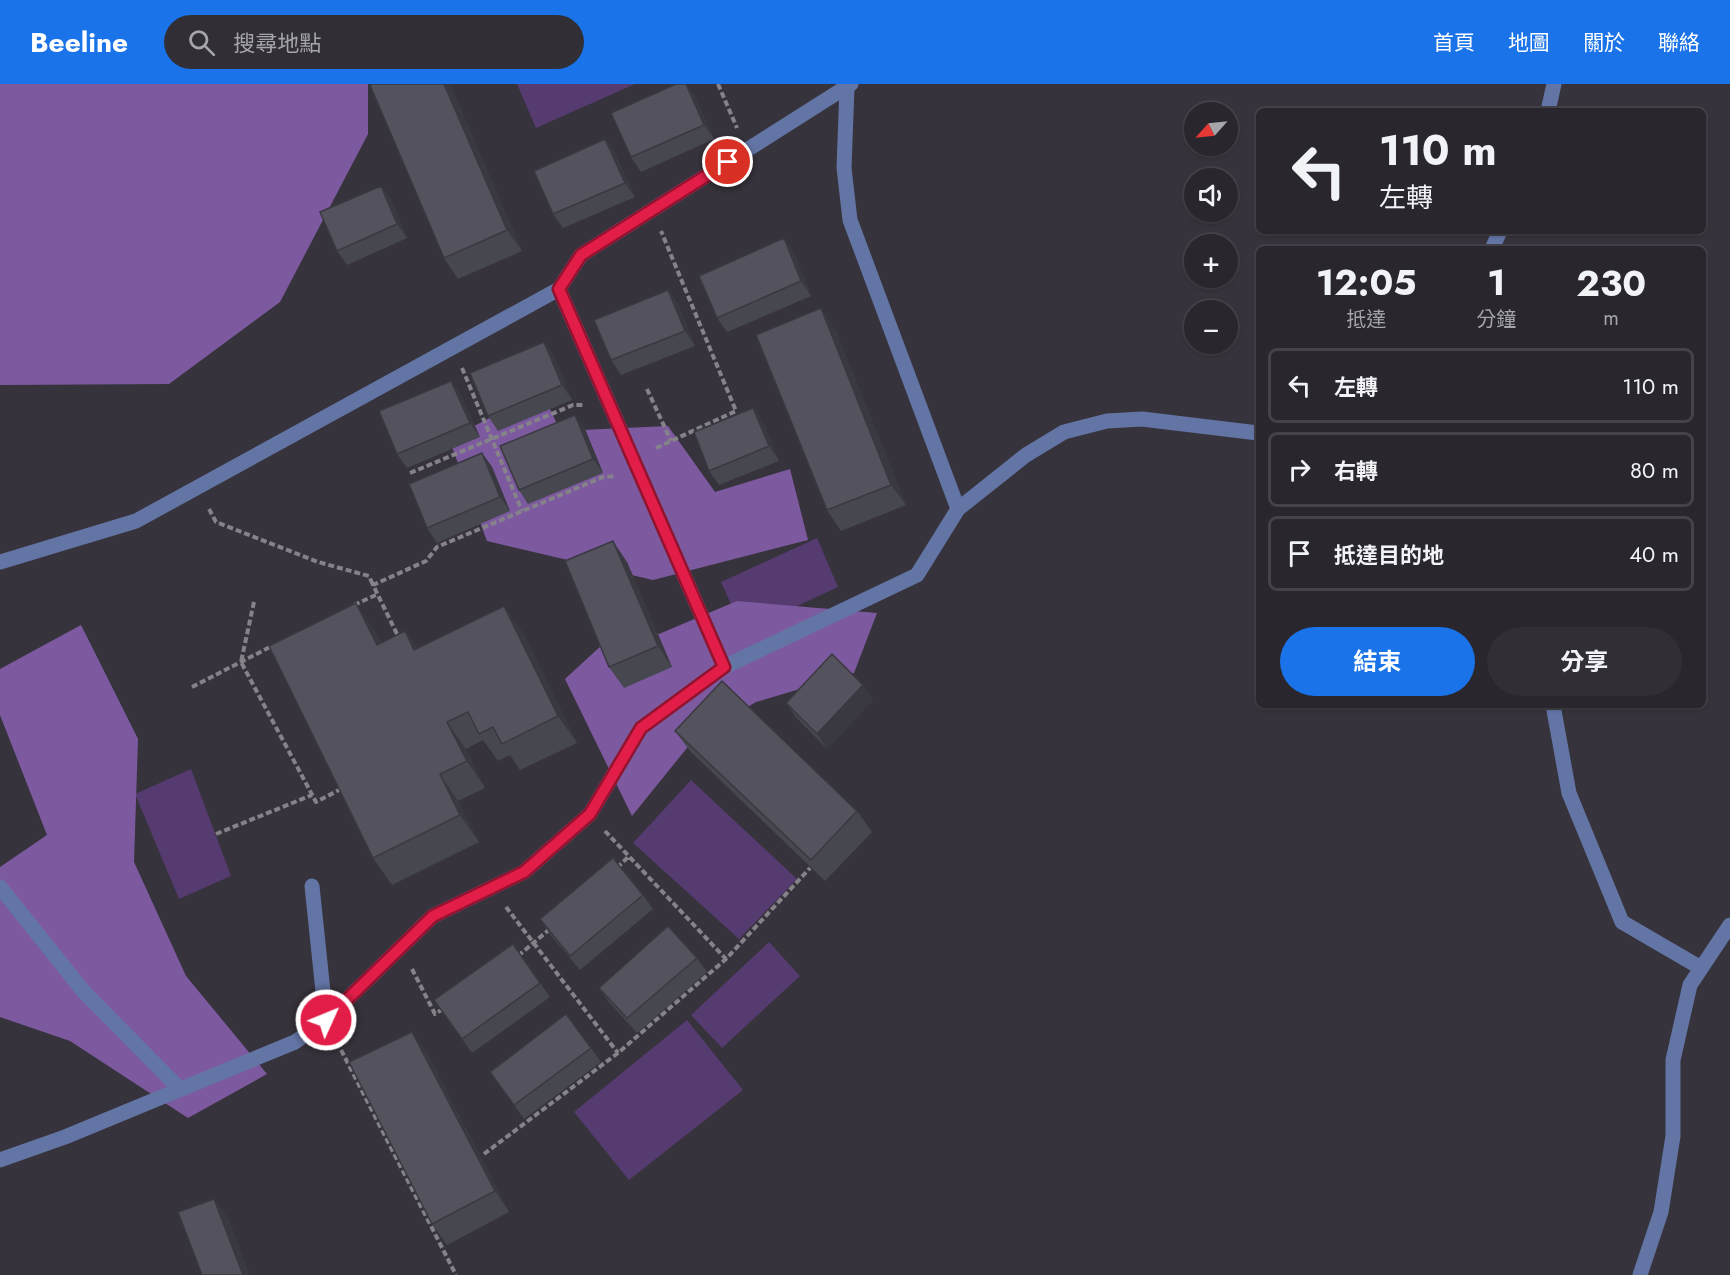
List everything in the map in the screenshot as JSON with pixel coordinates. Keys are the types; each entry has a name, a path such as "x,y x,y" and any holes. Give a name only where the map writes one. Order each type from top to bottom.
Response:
{"street":[{"path":"1549,108 1554,84"},
{"path":"0,562 136,521 559,289 581,255 849,85"},
{"path":"849,85 843,168 850,220 958,509"},
{"path":"559,289 724,667"},
{"path":"0,1160 64,1137 295,1042 326,1020 433,916 524,872 590,814 641,728 724,667 917,575 958,509 1035,449 1064,432 1107,421 1142,419 1256,433"},
{"path":"1554,708 1569,793 1622,922 1701,968"},
{"path":"312,886 326,1020"},
{"path":"0,887 84,992 180,1089"},
{"path":"1640,1275 1663,1202 1673,1136 1673,1060 1690,985 1730,924"}],"path":[{"path":"718,84 747,150"},
{"path":"634,459 736,411 652,210"},
{"path":"453,347 522,511"},
{"path":"647,388 671,441"},
{"path":"410,473 573,405 589,405 606,396"},
{"path":"373,585 426,561 437,547 603,477 641,476"},
{"path":"198,487 216,522 318,562 369,576 397,634"},
{"path":"346,609 378,594"},
{"path":"254,602 241,662 316,802 341,789"},
{"path":"192,687 273,646"},
{"path":"216,834 312,795"},
{"path":"610,836 726,959"},
{"path":"612,872 629,856"},
{"path":"483,1154 618,1053 726,959 810,868"},
{"path":"490,888 618,1053"},
{"path":"516,957 551,928"},
{"path":"401,948 435,1014 444,1008"},
{"path":"326,1020 456,1275"}],"shaded area":[{"path":"0,84 368,84 368,134 280,302 169,384 0,385"},
{"path":"517,84 635,84 536,128"},
{"path":"542,391 560,431 668,426 715,492 790,469 808,540 653,580 487,541 449,439"},
{"path":"817,538 838,587 743,631 721,582"},
{"path":"737,601 877,613 854,673 756,702 695,738 632,816 565,679 628,621 659,634"},
{"path":"81,625 138,739 134,862 186,976 267,1074 188,1118 70,1041 0,1017 0,867 47,835 0,715 0,669"},
{"path":"191,769 231,876 179,899 135,794"},
{"path":"691,780 797,879 739,939 633,843"},
{"path":"769,942 800,976 722,1048 691,1015"},
{"path":"687,1020 743,1090 629,1180 574,1112"}],"building":[{"path":"444,84 507,230 444,258 370,85"},
{"path":"676,84 686,84 704,125 631,157 611,113"},
{"path":"605,139 625,183 553,214 534,171"},
{"path":"381,186 397,224 337,251 320,212"},
{"path":"784,238 801,281 717,318 699,276"},
{"path":"668,290 685,331 611,360 594,320"},
{"path":"821,308 891,485 827,510 756,335"},
{"path":"544,342 562,385 488,416 470,373"},
{"path":"451,381 470,423 397,454 379,411"},
{"path":"753,408 769,446 709,471 694,432"},
{"path":"575,415 593,459 519,490 500,446"},
{"path":"482,453 500,497 427,528 409,484"},
{"path":"613,541 658,646 609,667 565,561"},
{"path":"356,603 377,645 405,631 414,650 504,606 558,716 502,744 493,727 479,734 468,712 447,722 467,761 440,774 460,815 373,858 269,646"},
{"path":"832,654 863,685 817,734 786,703"},
{"path":"722,681 857,811 811,860 675,731"},
{"path":"613,858 643,895 570,956 540,919"},
{"path":"668,926 697,958 627,1018 599,988"},
{"path":"513,944 540,983 462,1039 434,1000"},
{"path":"566,1014 591,1048 514,1105 490,1072"},
{"path":"412,1032 495,1191 432,1224 349,1062"},
{"path":"214,1199 243,1275 202,1275 178,1212"}],"route":[{"path":"326,1020 433,916 524,872 590,814 641,728 724,667 559,289 581,255 728,162"}]}
